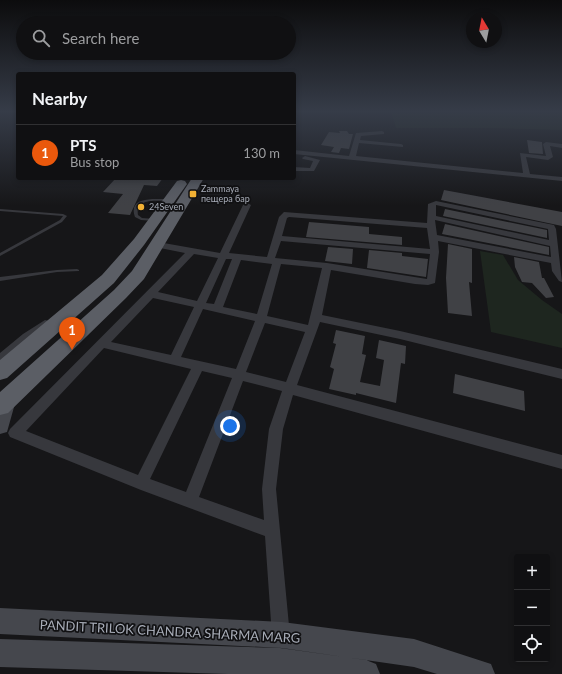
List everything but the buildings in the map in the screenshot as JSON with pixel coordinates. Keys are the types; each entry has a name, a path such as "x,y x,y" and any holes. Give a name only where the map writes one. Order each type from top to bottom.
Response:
{"highway":[{"path":"0,372 108,279 139,242 183,180"},
{"path":"4,403 120,294 138,275 158,245 197,180"}],"main road":[{"path":"0,426 4,403"},
{"name":"PANDIT TRILOK CHANDRA SHARMA MARG","path":"0,621 282,635 414,653 480,674"},
{"path":"0,653 280,662 366,674"}],"street":[{"path":"352,158 355,143"},
{"path":"378,143 401,146"},
{"path":"527,176 522,154 548,158 550,157 546,144 562,146"},
{"path":"296,152 562,179"},
{"path":"313,175 324,156"},
{"path":"296,157 314,159 317,161 312,170 296,169"},
{"path":"158,245 192,252 274,262 327,266 428,282 432,281 435,252 430,221 432,204 436,203 546,225 552,229 562,230"},
{"path":"174,360 247,205"},
{"path":"190,501 261,319 283,217 290,214 430,221 553,244"},
{"path":"552,229 555,261 557,271 562,279"},
{"path":"432,237 555,261"},
{"path":"278,238 435,252"},
{"path":"192,252 15,432 141,483 272,531"},
{"path":"217,310 238,257"},
{"path":"280,662 282,635 272,531 269,489 270,474 276,429 289,389 314,324 327,266"},
{"path":"151,294 261,319 400,335 562,374"},
{"path":"0,360 27,337 51,320 73,310"},
{"path":"103,344 240,375 562,462"},
{"path":"141,483 199,365"}],"lane":[{"path":"154,220 141,219 136,216 136,208 142,202 147,200 168,200"},
{"path":"0,210 65,216 61,221 0,255"},
{"path":"0,279 57,271 77,270"}],"shaded area":[{"path":"480,251 503,255 518,280 562,314 562,348 491,332"}],"place":[{"name":"Zammaya пещера бар","path":"193,194"},
{"name":"24Seven","path":"141,207"},
{"name":"PTS","path":"72,350"}]}
